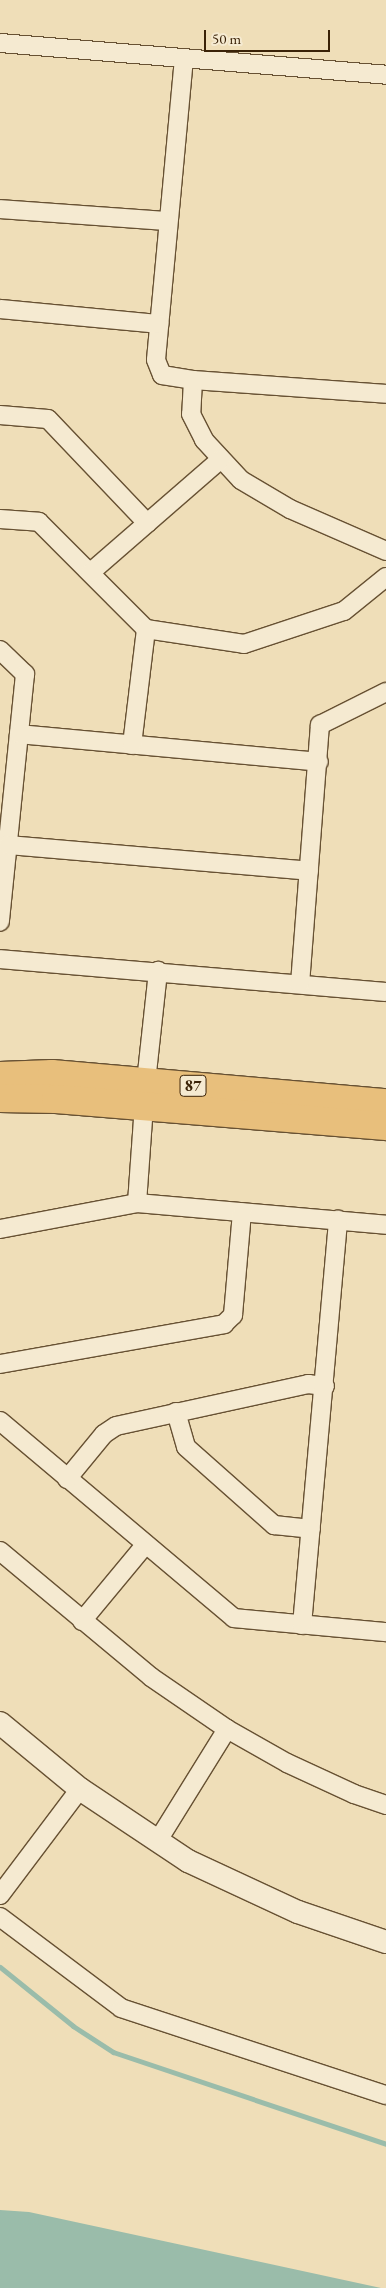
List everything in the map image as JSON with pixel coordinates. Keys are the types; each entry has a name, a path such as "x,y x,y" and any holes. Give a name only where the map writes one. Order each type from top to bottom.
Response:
{"main road":[{"name":"87","path":"0,1076 52,1074 145,1094 386,1126"},
{"name":"87","path":"0,1098 145,1094 386,1103"}],"street":[{"path":"0,43 386,75"},
{"path":"184,58 156,360 162,375 193,380 386,394"},
{"path":"0,209 168,220"},
{"path":"0,309 159,324"},
{"path":"193,380 191,414 204,440 241,480 262,494 386,551"},
{"path":"0,415 48,419 147,523"},
{"path":"91,572 221,459"},
{"path":"0,518 40,522 146,629 244,644 344,611 386,577"},
{"path":"132,745 146,629"},
{"path":"0,650 25,674 0,922"},
{"path":"300,984 319,762 320,725 386,692"},
{"path":"19,734 319,762"},
{"path":"8,845 310,871"},
{"path":"0,959 158,971 386,992"},
{"path":"137,1203 145,1094 158,971"},
{"path":"0,1229 137,1203 386,1225"},
{"path":"0,1364 224,1324 233,1315 242,1212"},
{"path":"302,1625 325,1386 338,1220"},
{"path":"67,1479 104,1434 116,1426 308,1384 325,1386"},
{"path":"176,1412 186,1447 274,1525 311,1529"},
{"path":"0,1420 67,1479 234,1618 386,1632"},
{"path":"82,1621 145,1545"},
{"path":"0,1552 151,1678 227,1729 287,1763 354,1794 386,1805"},
{"path":"0,1723 80,1789 157,1842 240,1888 307,1916 386,1942"},
{"path":"157,1842 227,1729"},
{"path":"0,1895 80,1789"},
{"path":"0,1916 121,2008 386,2095"}],"shaded area":[{"path":"0,2210 29,2212 381,2288 0,2288"}],"waterway":[{"path":"0,1967 73,2026 113,2052 386,2144"}]}
